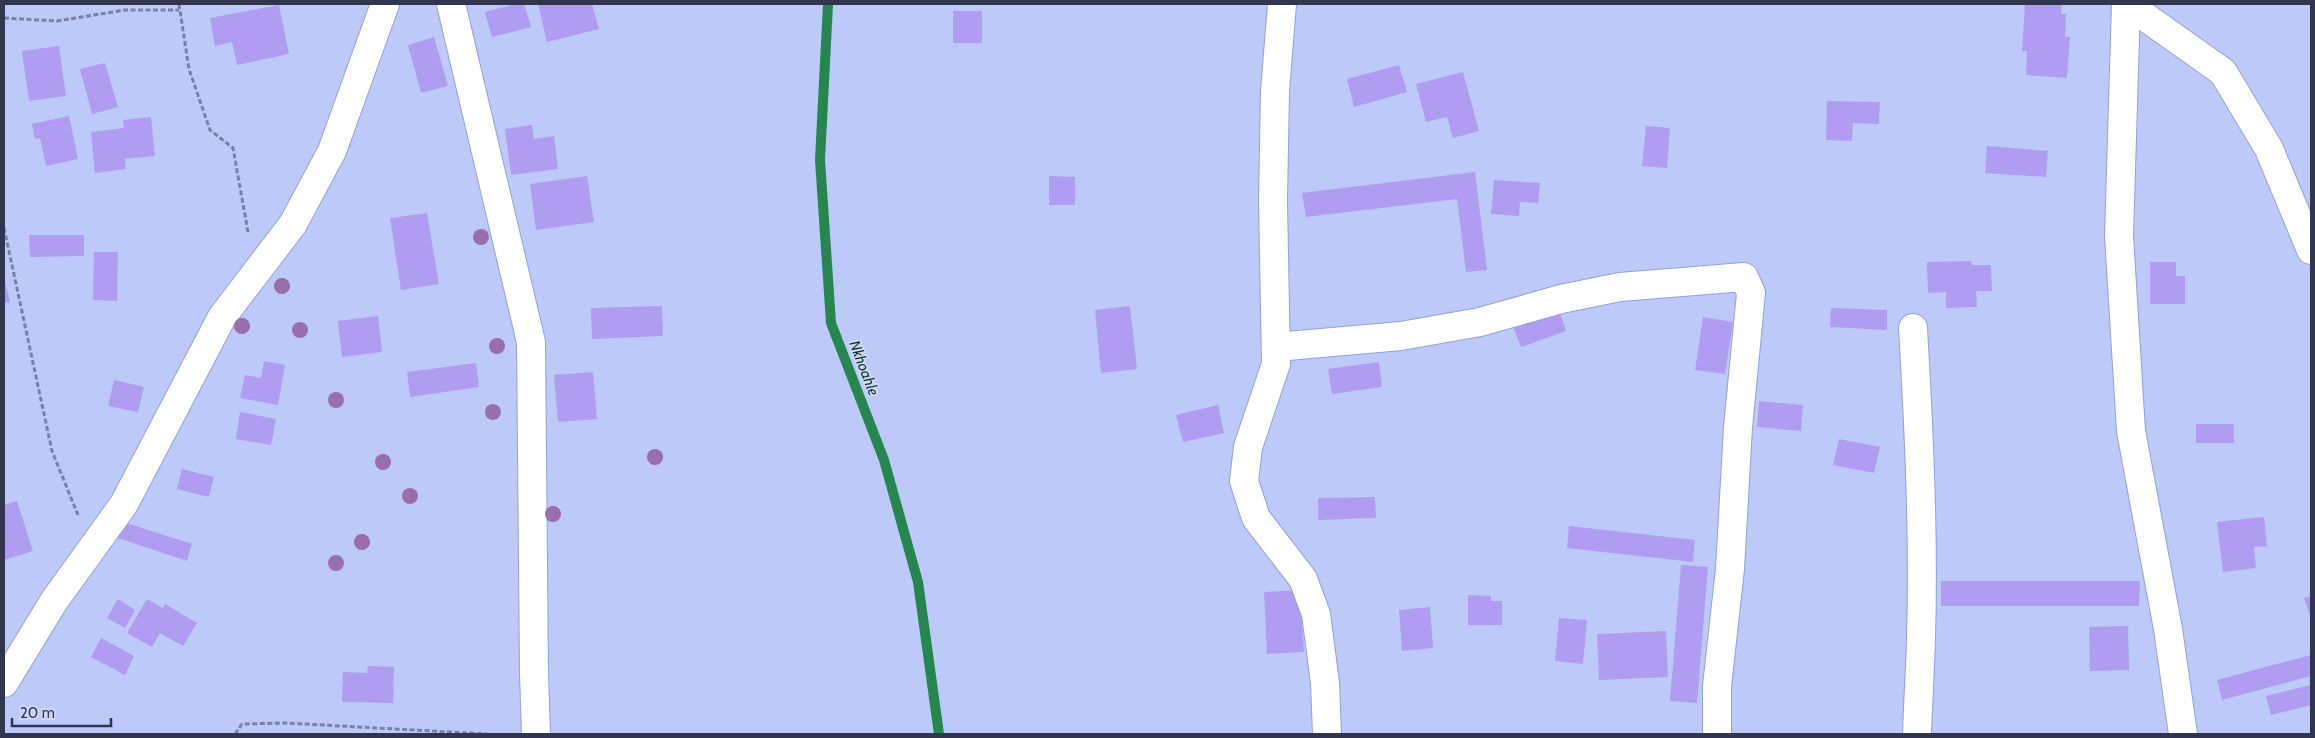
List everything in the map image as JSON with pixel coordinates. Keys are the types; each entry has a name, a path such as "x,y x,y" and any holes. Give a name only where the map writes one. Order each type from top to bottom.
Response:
{"street":[{"path":"4,683 54,601 124,504 222,318 293,224 332,151 385,4"},
{"path":"451,4 531,342 536,734"},
{"path":"1282,4 1275,91 1273,200 1276,364 1248,447 1244,481 1256,518 1303,578 1316,614 1325,683 1326,734"},
{"path":"2127,4 2224,72 2269,150 2311,250"},
{"path":"2127,4 2119,236 2131,430 2168,629 2183,734"},
{"path":"1276,347 1401,336 1480,322 1561,299 1620,287 1744,277 1751,293 1738,427 1730,569 1718,686 1717,734"},
{"path":"1913,328 1921,539 1921,641 1917,734"}],"path":[{"path":"179,4 189,69 210,130 233,148 256,271"},
{"path":"4,18 56,21 125,10 179,10"},
{"path":"4,228 52,451 92,548"},
{"path":"235,734 242,724 286,723 487,734"}],"building":[{"path":"516,4 524,4 531,27 492,37 485,12"},
{"path":"538,4 592,4 599,29 547,42"},
{"path":"2025,4 2062,4 2061,14 2066,14 2065,37 2070,37 2067,78 2026,75 2027,51 2022,51"},
{"path":"279,5 289,54 237,65 232,42 215,46 210,18"},
{"path":"953,11 982,11 982,43 953,43"},
{"path":"434,37 448,86 421,93 408,45"},
{"path":"59,46 66,96 29,101 22,51"},
{"path":"105,63 118,107 92,114 80,69"},
{"path":"1399,65 1407,92 1354,107 1347,79"},
{"path":"1463,72 1479,131 1453,138 1447,117 1426,122 1416,84"},
{"path":"1827,101 1880,102 1879,124 1853,123 1852,141 1826,140"},
{"path":"69,116 78,159 46,166 40,138 35,139 32,124"},
{"path":"151,117 155,156 125,159 126,169 95,173 91,132 124,128 123,120"},
{"path":"532,125 534,139 554,136 558,169 511,175 505,129"},
{"path":"1646,126 1670,128 1667,168 1642,166"},
{"path":"1987,146 2048,151 2046,177 1985,173"},
{"path":"1475,172 1487,270 1466,272 1457,199 1306,217 1302,193"},
{"path":"587,176 594,222 536,230 530,184"},
{"path":"1049,176 1075,177 1075,205 1049,205"},
{"path":"1494,180 1540,183 1538,203 1520,202 1519,216 1491,214"},
{"path":"427,213 439,284 401,290 390,218"},
{"path":"29,235 84,235 84,256 30,257"},
{"path":"94,252 118,252 117,301 93,300"},
{"path":"1971,261 1972,265 1991,265 1992,291 1976,291 1977,307 1946,308 1946,292 1928,293 1927,262"},
{"path":"2150,262 2176,262 2176,276 2185,276 2185,304 2150,304"},
{"path":"4,277 10,302 4,303"},
{"path":"662,306 663,336 592,339 591,308"},
{"path":"1130,306 1137,369 1101,373 1095,310"},
{"path":"1831,308 1887,310 1887,330 1830,327"},
{"path":"1559,310 1566,331 1521,347 1513,326"},
{"path":"378,316 382,352 342,357 338,321"},
{"path":"1703,317 1733,322 1725,374 1695,370"},
{"path":"264,361 285,365 278,405 240,398 245,375 261,378"},
{"path":"1379,362 1382,387 1332,394 1328,369"},
{"path":"476,363 479,387 410,397 407,372"},
{"path":"593,372 597,419 558,422 554,375"},
{"path":"114,380 144,387 138,412 108,406"},
{"path":"1759,401 1803,405 1801,431 1757,427"},
{"path":"1218,405 1224,433 1183,442 1176,415"},
{"path":"240,412 276,419 271,445 236,439"},
{"path":"2196,424 2234,424 2234,443 2196,443"},
{"path":"1839,439 1880,447 1874,473 1833,465"},
{"path":"182,469 214,477 209,497 177,489"},
{"path":"1375,497 1376,518 1318,520 1318,498"},
{"path":"17,501 33,551 4,560 4,505"},
{"path":"2264,517 2267,546 2254,547 2256,568 2223,572 2217,522"},
{"path":"120,521 192,544 187,561 115,537"},
{"path":"1569,526 1695,540 1693,562 1567,548"},
{"path":"1681,565 1708,567 1697,703 1670,701"},
{"path":"1941,581 2140,581 2139,606 1941,606"},
{"path":"1300,590 1304,652 1267,654 1264,592"},
{"path":"1468,595 1491,596 1491,601 1502,601 1502,625 1468,625"},
{"path":"2311,596 2311,619 2304,598"},
{"path":"118,599 135,610 125,628 107,618"},
{"path":"147,599 163,608 165,604 197,623 183,646 160,633 152,647 127,633"},
{"path":"1430,607 1433,648 1402,651 1399,610"},
{"path":"1559,618 1587,620 1583,664 1555,661"},
{"path":"2128,626 2129,670 2090,671 2089,627"},
{"path":"1666,631 1668,677 1599,680 1597,634"},
{"path":"101,638 134,656 125,675 91,657"},
{"path":"2311,655 2311,676 2222,700 2217,680"},
{"path":"368,666 394,667 393,703 342,702 343,672 367,673"},
{"path":"2311,685 2311,705 2271,715 2266,696"}],"waterway":[{"name":"Nkhoahle","path":"828,4 820,160 831,323 884,460 918,582 939,734"}]}
